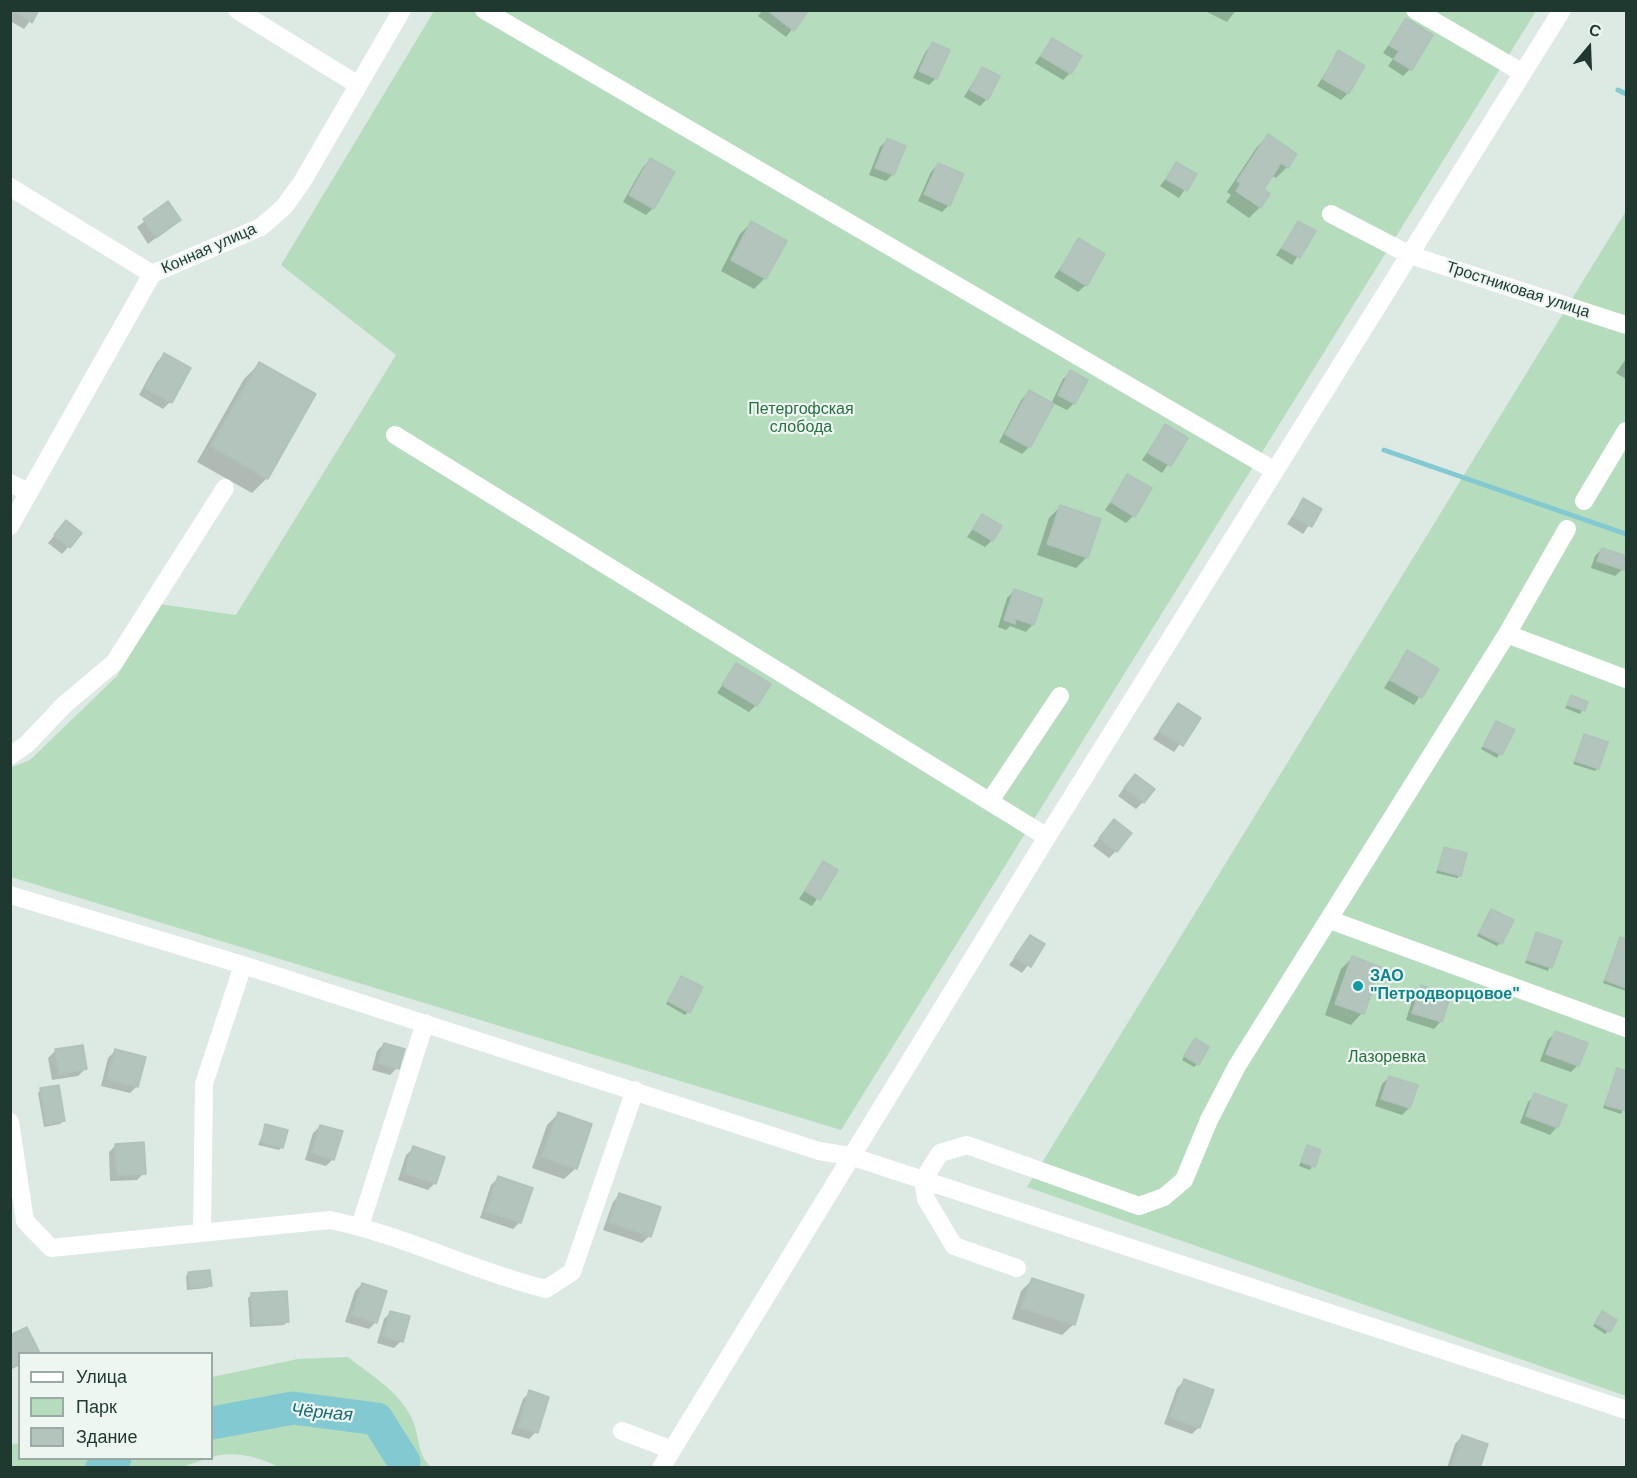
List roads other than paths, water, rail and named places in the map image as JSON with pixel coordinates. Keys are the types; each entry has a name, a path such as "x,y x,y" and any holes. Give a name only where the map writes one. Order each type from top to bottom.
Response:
{"street":[{"path":"237,10 358,85"},
{"name":"Конная улица","path":"10,526 152,274 261,227 284,207 302,182 402,10"},
{"path":"484,10 1275,471"},
{"path":"1415,10 1523,73"},
{"path":"661,1467 1047,837 1562,10"},
{"path":"10,188 152,274"},
{"name":"Тростниковая улица","path":"1331,214 1410,255 1626,324"},
{"path":"1584,501 1626,431"},
{"path":"395,435 1047,837"},
{"path":"10,483 28,492"},
{"path":"10,756 27,744 64,705 114,663 225,488"},
{"path":"1017,1268 954,1246 926,1199 922,1180 940,1152 967,1145 1139,1206 1164,1197 1184,1180 1209,1120 1237,1066 1508,634 1567,530"},
{"path":"1508,634 1626,678"},
{"path":"990,801 1060,696"},
{"path":"10,895 243,965 819,1151 850,1156 1626,1410"},
{"path":"1330,920 1626,1028"},
{"path":"202,1233 204,1084 243,965"},
{"path":"360,1226 425,1023"},
{"path":"10,1122 25,1221 51,1248 330,1220 360,1226 500,1278 546,1289 572,1272 635,1090"},
{"path":"622,1431 672,1450"}],"waterway":[{"path":"1618,90 1626,94"},
{"path":"1384,450 1626,534"},
{"name":"Чёрная","path":"213,1423 293,1408 377,1419 404,1462 403,1468"},
{"name":"Чёрная","path":"102,1468 112,1460"}],"place":[{"name":"ЗАО \"Петродворцовое\"","path":"1358,986"}],"park label":[{"name":"Петергофская слобода","path":"801,419"},
{"name":"Лазоревка","path":"1387,1058"}]}
